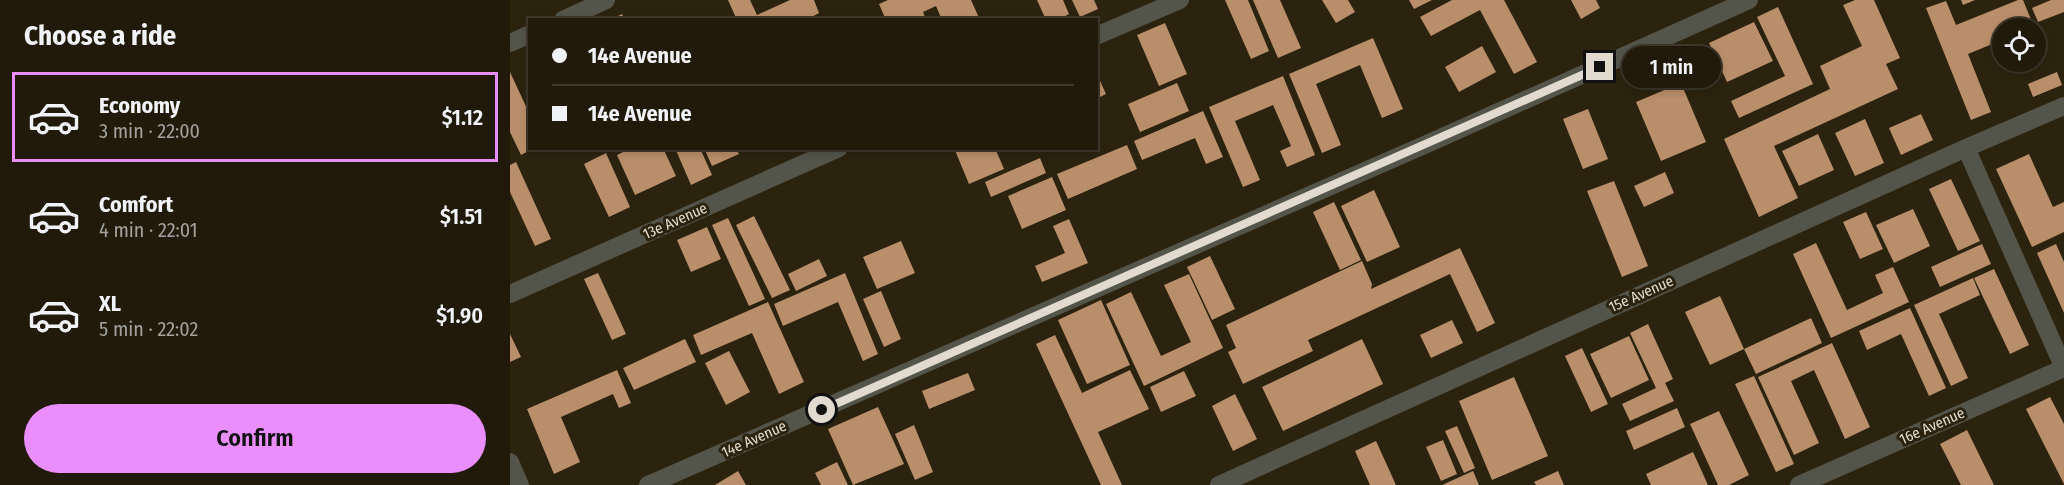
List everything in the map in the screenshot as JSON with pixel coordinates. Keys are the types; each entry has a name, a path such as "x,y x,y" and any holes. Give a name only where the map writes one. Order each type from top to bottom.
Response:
{"street":[{"path":"567,18 606,0"},
{"path":"1098,35 1180,0"},
{"name":"14e Avenue","path":"648,485 1407,153 1749,0"},
{"path":"510,43 528,35"},
{"name":"15e Avenue","path":"1219,485 2064,106"},
{"path":"1966,148 2064,368"},
{"name":"13e Avenue","path":"510,294 834,150"},
{"name":"16e Avenue","path":"1800,485 2064,368"},
{"path":"510,462 520,485"}],"building":[{"path":"728,0 750,0 757,15 790,0 814,0 819,13 810,18 736,18"},
{"path":"888,0 971,0 979,18 941,18 936,6 923,12 925,18 885,18 879,4"},
{"path":"1037,0 1063,0 1069,14 1062,18 1045,18"},
{"path":"1072,0 1094,0 1098,9 1080,17"},
{"path":"1225,0 1248,0 1269,51 1251,59"},
{"path":"1253,0 1280,0 1301,48 1278,58"},
{"path":"1322,0 1348,0 1355,12 1336,23"},
{"path":"1409,0 1432,0 1414,9"},
{"path":"1452,0 1504,0 1537,62 1514,74 1480,10 1431,36 1420,17"},
{"path":"1571,0 1596,0 1600,8 1581,19"},
{"path":"1855,0 1874,0 1900,58 1886,64 1898,89 1774,146 1798,198 1759,217 1724,139 1830,89 1820,66 1862,46 1843,5"},
{"path":"1961,0 1975,0 1963,5"},
{"path":"2018,0 2023,0 2030,18 1992,18 1992,44 1968,54 1991,112 1971,120 1926,8 1946,1 1956,25"},
{"path":"2051,0 2064,0 2064,12 2046,19 2036,18 2032,8"},
{"path":"1778,7 1813,84 1739,118 1731,101 1785,76 1757,17"},
{"path":"1754,22 1773,61 1727,82 1709,43"},
{"path":"1165,23 1187,74 1159,86 1137,35"},
{"path":"1373,38 1403,109 1382,118 1360,65 1316,84 1341,145 1322,153 1289,74"},
{"path":"1482,46 1496,72 1459,92 1445,67"},
{"path":"510,72 528,111 528,150 530,150 521,155 510,132"},
{"path":"2057,72 2062,85 2033,97 2028,84"},
{"path":"1098,76 1106,94 1098,98"},
{"path":"1283,76 1315,155 1287,167 1280,151 1291,146 1273,105 1235,121 1260,180 1243,187 1209,107"},
{"path":"1177,83 1189,111 1140,132 1128,104"},
{"path":"1681,83 1706,142 1661,161 1636,102"},
{"path":"1588,109 1608,159 1583,169 1563,119"},
{"path":"1203,111 1223,157 1206,164 1195,138 1142,160 1134,141"},
{"path":"1921,114 1933,140 1901,155 1889,128"},
{"path":"1865,119 1884,163 1855,176 1835,133"},
{"path":"1818,134 1834,170 1799,186 1782,151"},
{"path":"1127,145 1137,169 1068,199 1057,174"},
{"path":"627,150 664,150 676,176 635,195 617,155"},
{"path":"676,150 701,150 712,175 691,185"},
{"path":"705,150 737,150 739,154 712,166"},
{"path":"955,150 996,150 1004,169 969,184"},
{"path":"606,153 630,207 609,217 584,164"},
{"path":"2029,154 2053,207 2064,202 2064,232 2032,247 1996,169"},
{"path":"1040,158 1046,173 991,197 985,182"},
{"path":"516,162 551,239 535,246 510,192 510,165"},
{"path":"1665,172 1674,193 1644,207 1634,186"},
{"path":"1052,177 1066,210 1022,229 1008,196"},
{"path":"1951,179 1980,241 1958,251 1929,189"},
{"path":"1614,181 1648,266 1622,277 1587,191"},
{"path":"1374,190 1400,247 1367,262 1341,206"},
{"path":"1334,202 1361,260 1340,270 1313,212"},
{"path":"1913,209 1930,246 1894,263 1876,225"},
{"path":"1866,212 1883,249 1860,259 1843,222"},
{"path":"754,216 790,290 772,298 736,225"},
{"path":"728,218 765,299 749,306 712,225"},
{"path":"1069,219 1088,263 1042,282 1035,266 1065,253 1053,226"},
{"path":"707,227 721,259 691,272 677,240"},
{"path":"901,241 915,273 877,289 863,257"},
{"path":"1816,243 1847,310 1883,293 1875,275 1893,267 1909,302 1831,338 1793,254"},
{"path":"1982,244 1991,264 1940,287 1931,267"},
{"path":"2056,244 2064,262 2064,313 2037,253"},
{"path":"1460,248 1495,323 1477,332 1450,274 1308,340 1313,351 1243,384 1228,352 1236,348 1226,325 1362,261 1372,284 1371,289"},
{"path":"1210,256 1235,309 1212,320 1187,267"},
{"path":"819,259 827,276 796,291 788,274"},
{"path":"1994,269 2029,345 2010,354 1974,278"},
{"path":"598,273 626,334 612,340 584,279"},
{"path":"845,273 878,354 863,361 838,302 783,326 774,304"},
{"path":"1189,274 1223,348 1144,386 1106,304 1131,292 1161,356 1191,342 1164,285"},
{"path":"1973,278 1980,295 1939,314 1968,378 1951,386 1914,305"},
{"path":"881,291 901,339 884,347 863,299"},
{"path":"1720,296 1744,349 1710,365 1685,312"},
{"path":"1101,300 1130,365 1087,384 1058,320"},
{"path":"768,302 804,382 779,394 752,333 701,355 693,335"},
{"path":"1910,308 1946,388 1929,396 1901,334 1867,350 1859,331"},
{"path":"1811,318 1822,343 1756,374 1744,349"},
{"path":"1452,320 1463,343 1431,358 1420,335"},
{"path":"1648,324 1673,379 1665,383 1674,401 1630,421 1622,404 1656,388 1630,333"},
{"path":"510,334 521,357 510,362"},
{"path":"1055,335 1082,393 1130,370 1149,409 1098,432 1122,485 1101,485 1036,344"},
{"path":"1629,336 1649,380 1611,398 1590,354"},
{"path":"685,339 696,362 634,390 623,368"},
{"path":"1362,339 1383,384 1283,431 1262,387"},
{"path":"1832,343 1870,427 1845,439 1814,370 1791,381 1819,443 1794,455 1758,377"},
{"path":"1582,348 1608,404 1591,412 1565,356"},
{"path":"729,351 750,392 726,405 705,363"},
{"path":"617,370 631,403 619,408 613,394 561,417 580,462 554,474 527,409"},
{"path":"1184,371 1196,396 1161,412 1150,387"},
{"path":"968,373 975,390 929,409 922,391"},
{"path":"1754,376 1794,464 1776,472 1735,384"},
{"path":"1514,377 1548,456 1492,480 1459,401"},
{"path":"1235,394 1257,439 1233,451 1212,406"},
{"path":"2050,397 2064,424 2064,484 2026,409"},
{"path":"878,407 904,464 853,485 828,429"},
{"path":"1677,408 1685,427 1634,450 1626,431"},
{"path":"1719,411 1749,475 1729,485 1718,485 1690,424"},
{"path":"914,425 933,472 915,480 895,434"},
{"path":"1457,426 1475,468 1464,473 1445,431"},
{"path":"1967,430 1994,485 1961,485 1940,444"},
{"path":"1443,440 1457,474 1441,481 1426,447"},
{"path":"1376,441 1396,485 1370,485 1355,451"},
{"path":"1693,452 1708,485 1651,485 1646,474"},
{"path":"837,462 848,485 821,485 815,473"},
{"path":"738,471 746,485 715,485"},
{"path":"1473,471 1479,485 1442,485"},
{"path":"1558,471 1564,485 1536,485 1534,482"}],"route":[{"path":"822,410 1600,67"}]}
